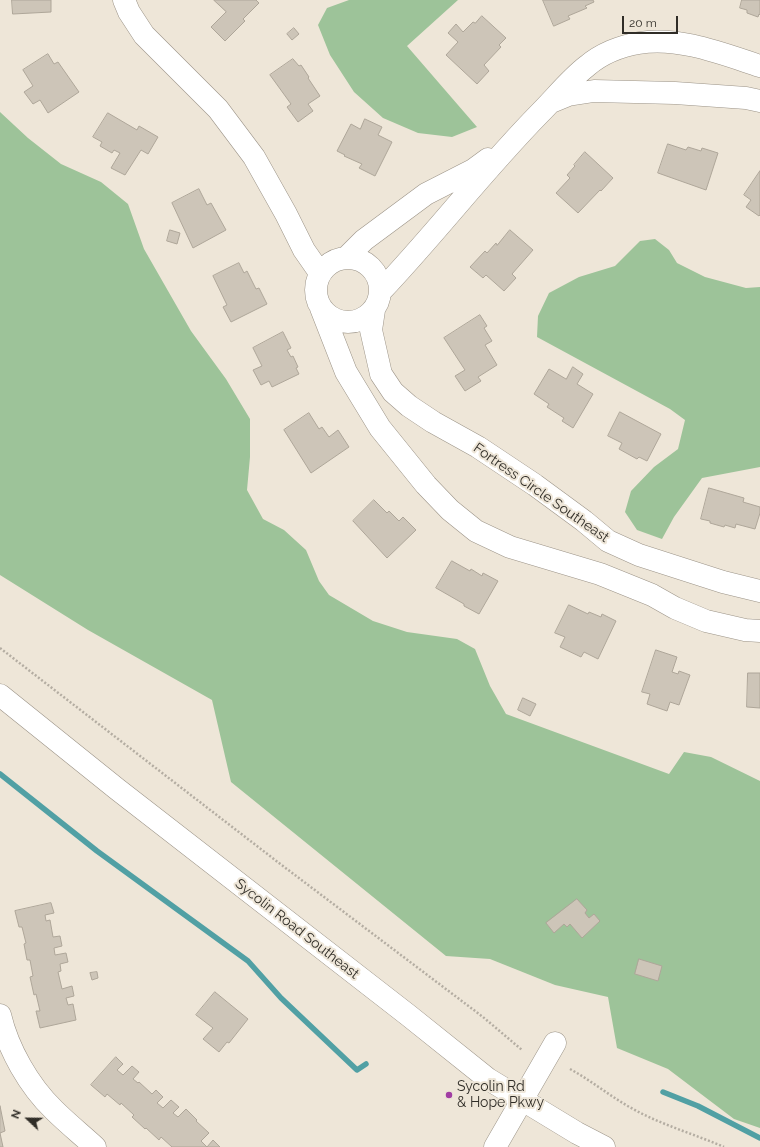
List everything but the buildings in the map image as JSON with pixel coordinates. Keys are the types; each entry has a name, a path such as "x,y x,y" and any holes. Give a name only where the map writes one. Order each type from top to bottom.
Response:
{"street":[{"path":"124,0 129,12 144,35 218,109 254,157 304,250 320,273"},
{"path":"321,308 329,316 340,321 351,322 362,319 507,146 569,82 588,65 610,52 639,43 665,41 706,49 760,66"},
{"path":"550,102 568,94 594,91 676,93 746,98 760,101"},
{"path":"347,257 364,240 426,194 472,170 507,146"},
{"path":"378,300 380,280 375,270 365,261 354,257 335,260 323,268 320,273 316,287 317,298 346,372 380,428 426,485 450,510 476,531 510,547 600,574 652,595 675,608 706,621 746,630 760,631"},
{"name":"Fortress Circle Southeast","path":"378,300 371,330 381,374 393,392 415,410 478,447 534,485 584,521 608,541 639,555 722,582 760,592"},
{"path":"652,595 665,563"},
{"name":"Sycolin Road Southeast","path":"0,695 117,789 488,1078 576,1133 604,1147"},
{"path":"0,1015 7,1057 31,1082 53,1109 95,1147"},
{"path":"496,1147 555,1043"}],"path":[{"path":"0,648 279,863 483,1017 522,1050"},
{"path":"570,1070 588,1079 632,1109 658,1122 724,1147"}],"green space":[{"path":"349,0 458,0 407,46 477,127 452,137 418,133 383,118 354,92 330,55 318,25 327,8"},
{"path":"0,112 28,138 61,164 101,182 128,204 144,249 191,331 226,379 250,419 250,457 247,490 263,519 284,530 306,550 319,581 329,595 373,621 407,632 457,639 475,649 490,686 506,714 669,774 684,752 711,757 760,781 760,1128 734,1119 668,1069 617,1048 608,997 555,985 490,959 446,956 231,782 212,700 88,630 0,575"},
{"path":"655,239 669,250 677,263 705,277 746,288 760,287 760,467 702,478 674,517 662,539 637,530 625,512 631,491 654,467 678,449 685,420 670,409 537,337 538,316 549,293 579,277 615,266 640,241"}],"waterway":[{"path":"0,774 97,851 248,961 281,998 357,1070 366,1064"},
{"path":"663,1092 698,1106 760,1138"}],"place":[{"name":"Sycolin Rd & Hope Pkwy","path":"449,1095"}]}
